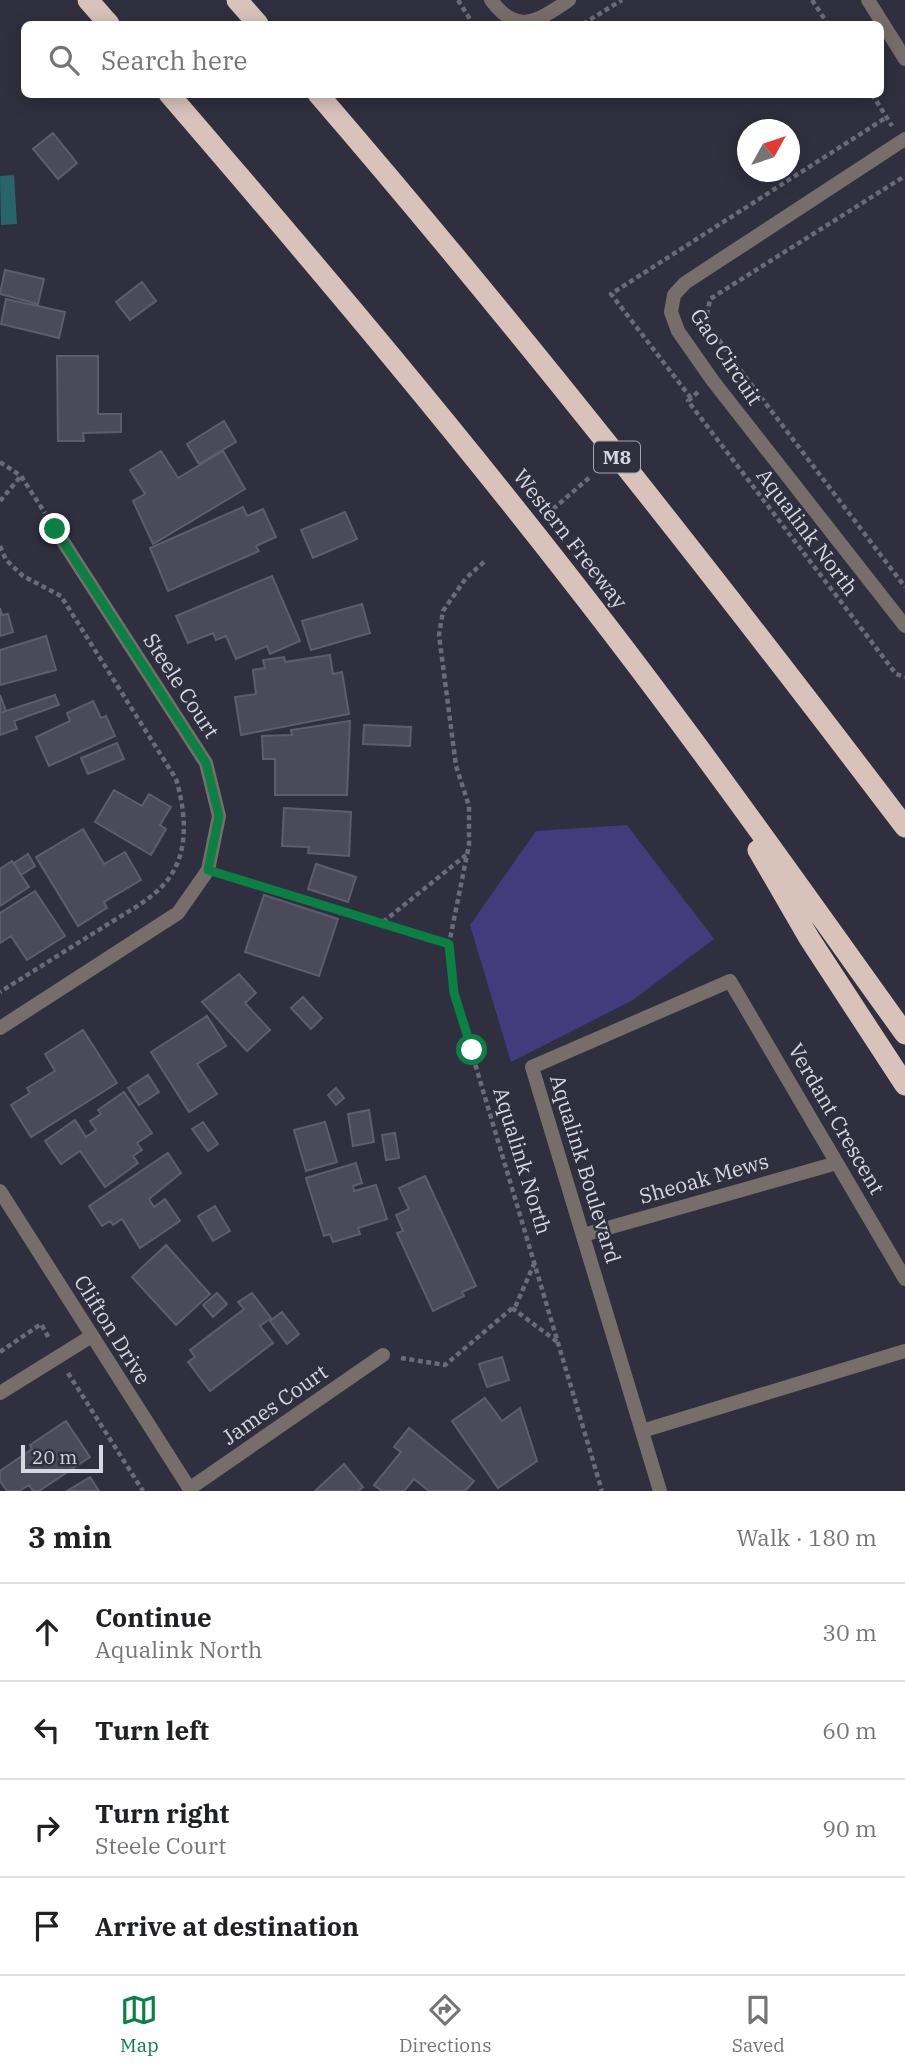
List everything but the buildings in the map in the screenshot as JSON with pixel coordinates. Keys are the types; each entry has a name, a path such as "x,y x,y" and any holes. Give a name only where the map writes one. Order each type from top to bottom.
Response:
{"highway":[{"path":"88,0 106,21"},
{"path":"237,0 255,21"},
{"name":"Western Freeway","path":"172,98 402,369 514,507 697,745 905,1034"},
{"name":"M8","path":"321,98 492,299 783,667 905,828"},
{"path":"697,745 809,938 905,1085"}],"street":[{"path":"491,0 506,18 517,21"},
{"path":"529,21 569,0"},
{"path":"868,0 881,21"},
{"path":"884,26 905,59"},
{"name":"Gao Circuit","path":"903,140 685,283 674,295 671,312 677,331 713,381 905,626"},
{"name":"Steele Court","path":"0,1028 178,913 208,870 219,816 206,763 55,529"},
{"name":"Verdant Crescent","path":"730,981 905,1279"},
{"name":"Aqualink Boulevard","path":"660,1491 532,1068 730,981"},
{"name":"Sheoak Mews","path":"583,1235 837,1163"},
{"name":"Clifton Drive","path":"0,1191 90,1337 190,1490"},
{"path":"0,1393 90,1337"},
{"path":"642,1430 905,1351"},
{"name":"James Court","path":"190,1490 383,1355"}],"path":[{"path":"458,0 471,21"},
{"path":"588,21 622,0"},
{"path":"812,0 826,21"},
{"path":"875,98 903,140"},
{"path":"905,176 710,299 706,321 905,587"},
{"path":"713,381 736,363"},
{"name":"Aqualink North","path":"688,401 896,674 905,677"},
{"path":"0,462 21,476 55,529"},
{"path":"0,501 21,476"},
{"path":"553,509 590,478"},
{"path":"0,546 6,560 23,576 61,596 176,779 183,803 184,836 178,860 166,882 141,903 0,992"},
{"name":"Aqualink North","path":"484,562 466,578 443,611 439,635 456,766 469,806 467,854 449,944 454,993 602,1491"},
{"path":"382,922 467,854"},
{"path":"208,870 449,944"},
{"path":"383,1355 445,1364 512,1308 535,1262"},
{"path":"512,1308 560,1343"},
{"path":"0,1352 41,1324 144,1491"}],"shaded area":[{"path":"14,175 17,224 1,225 0,176"},
{"path":"627,825 714,939 633,1000 511,1062 470,925 536,831"}],"route":[{"path":"55,529 206,763 219,816 208,870 449,944 454,993 472,1050"}]}
